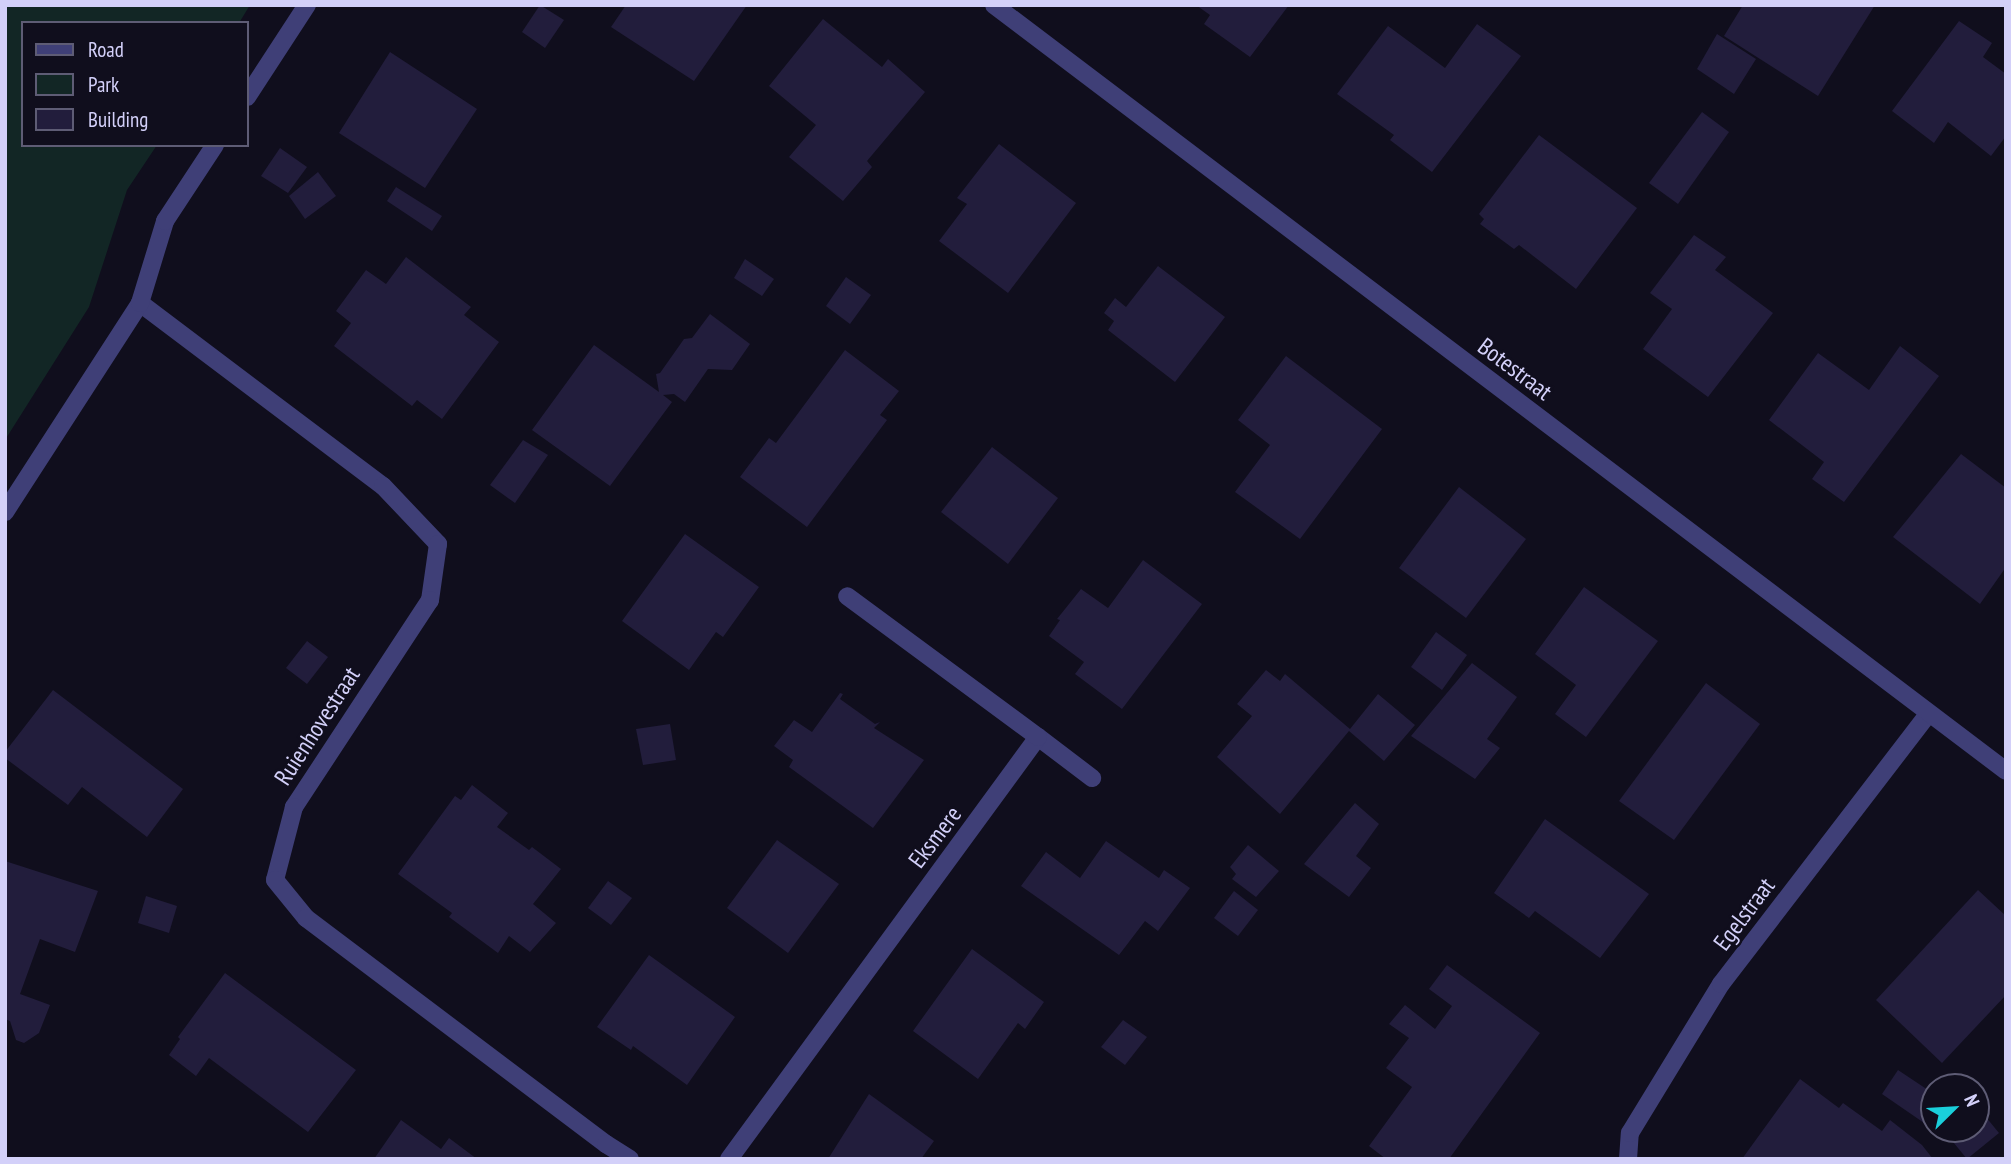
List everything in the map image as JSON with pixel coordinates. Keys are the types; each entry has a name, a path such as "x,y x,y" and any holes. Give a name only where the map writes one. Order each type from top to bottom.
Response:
{"street":[{"path":"248,95 307,5"},
{"name":"Botestraat","path":"994,5 2006,771"},
{"path":"5,512 140,303 165,221 214,147"},
{"name":"Ruienhovestraat","path":"140,303 383,486 438,544 430,600 294,807 275,880 306,918 606,1144 630,1159"},
{"path":"847,596 1092,778"},
{"name":"Egelstraat","path":"1628,1159 1630,1133 1721,984 1928,714"},
{"name":"Eksmere","path":"729,1159 1038,737"}],"green space":[{"path":"5,5 250,5 240,21 21,21 21,147 156,147 127,190 89,307 5,440"}],"building":[{"path":"540,5 564,20 545,48 522,32"},
{"path":"626,5 747,5 694,81 611,27"},
{"path":"1196,5 1289,5 1250,57 1204,24 1210,15"},
{"path":"1743,5 1875,5 1818,96 1724,36"},
{"path":"823,19 882,67 888,59 925,92 867,161 872,167 843,201 789,157 816,125 769,86"},
{"path":"1959,21 1992,43 1983,57 2006,74 2006,136 1991,156 1948,122 1934,143 1892,111"},
{"path":"1477,24 1521,56 1432,172 1390,140 1394,135 1337,94 1388,26 1445,68"},
{"path":"1717,34 1756,59 1734,94 1697,69"},
{"path":"390,52 477,109 425,188 339,133"},
{"path":"1702,112 1729,132 1678,204 1649,183"},
{"path":"1539,135 1637,208 1576,289 1519,245 1514,249 1480,224 1484,219 1479,214"},
{"path":"999,144 1076,203 1008,293 939,241 967,204 957,198"},
{"path":"280,148 307,167 288,193 261,176"},
{"path":"318,172 336,196 305,219 289,196"},
{"path":"396,187 442,216 432,231 387,201"},
{"path":"1694,235 1726,257 1715,270 1773,313 1708,397 1643,349 1672,309 1650,293"},
{"path":"406,257 471,307 464,315 499,342 442,419 417,400 412,406 334,346 351,323 336,311 366,270 386,284"},
{"path":"745,259 774,279 762,296 734,278"},
{"path":"1158,266 1225,317 1175,382 1108,330 1114,321 1104,313 1115,298 1126,307"},
{"path":"846,277 871,295 850,324 826,306"},
{"path":"710,314 750,344 732,370 708,369 685,402 674,394 663,395 672,402 610,486 532,430 594,345 659,392 656,374 660,373 684,339 692,338"},
{"path":"1900,346 1939,376 1844,502 1812,479 1824,462 1769,420 1818,353 1869,390"},
{"path":"845,350 899,391 880,415 887,420 807,527 740,477 769,438 776,443"},
{"path":"1286,356 1382,429 1300,539 1235,492 1270,445 1238,420"},
{"path":"523,440 548,455 515,503 490,485"},
{"path":"992,447 1058,498 1008,564 941,512"},
{"path":"1961,454 2006,488 2006,567 1980,604 1893,537"},
{"path":"1459,487 1526,539 1466,618 1399,568"},
{"path":"685,534 759,587 723,637 716,632 689,670 622,621"},
{"path":"1143,560 1202,604 1122,709 1075,674 1084,662 1049,636 1060,620 1057,619 1081,589 1108,608"},
{"path":"1584,587 1658,641 1586,737 1555,714 1576,685 1535,654"},
{"path":"1436,632 1467,655 1442,690 1411,667"},
{"path":"307,641 328,657 307,684 286,668"},
{"path":"1472,663 1517,697 1487,739 1500,748 1475,779 1411,736"},
{"path":"1266,670 1280,681 1285,674 1350,729 1378,694 1415,725 1384,761 1349,731 1280,814 1217,757 1252,716 1237,704"},
{"path":"1706,683 1760,724 1674,840 1619,801"},
{"path":"53,690 183,789 147,837 82,787 68,805 5,758 5,752"},
{"path":"840,693 843,694 840,699 875,724 880,722 874,728 924,760 873,828 789,767 793,760 774,746 794,720 812,732"},
{"path":"670,724 676,760 643,765 636,729"},
{"path":"472,785 508,813 497,827 529,850 532,847 561,869 533,904 556,923 530,952 509,936 498,953 449,917 452,913 398,874 455,796 461,800"},
{"path":"1355,803 1379,824 1356,856 1371,868 1349,897 1304,864"},
{"path":"1545,819 1649,894 1600,958 1535,911 1529,918 1494,893"},
{"path":"777,840 839,884 788,953 727,908"},
{"path":"1106,841 1159,878 1164,870 1190,888 1158,931 1145,921 1119,955 1021,886 1046,852 1080,878"},
{"path":"1248,845 1279,871 1256,897 1232,879 1236,874 1230,867"},
{"path":"5,861 98,891 75,952 40,939 20,994 50,1005 39,1033 24,1043 16,1040 10,1021 5,1019"},
{"path":"608,881 632,898 611,925 588,908"},
{"path":"1978,890 2006,916 2006,995 1942,1063 1876,1000"},
{"path":"1234,891 1258,910 1238,936 1214,918"},
{"path":"146,896 177,906 169,933 138,923"},
{"path":"972,949 1044,1002 1025,1029 1018,1023 978,1079 913,1031"},
{"path":"649,955 735,1017 687,1085 633,1046 631,1050 597,1027"},
{"path":"1447,965 1540,1033 1449,1159 1386,1159 1369,1146 1412,1087 1386,1068 1409,1038 1389,1024 1405,1005 1435,1029 1452,1006 1429,989"},
{"path":"225,973 356,1070 308,1132 209,1058 196,1076 169,1055 180,1039 178,1037"},
{"path":"1123,1020 1147,1037 1125,1065 1101,1047"},
{"path":"1898,1070 1920,1085 1920,1120 1882,1094"},
{"path":"1800,1079 1839,1108 1843,1103 1882,1131 1890,1120 1922,1145 1933,1159 1742,1159"},
{"path":"869,1094 934,1141 921,1159 828,1159"},
{"path":"401,1120 441,1149 449,1138 477,1159 374,1159"},
{"path":"1990,1122 1999,1133 1990,1140"},
{"path":"1954,1143 1987,1143 1967,1159"}]}
